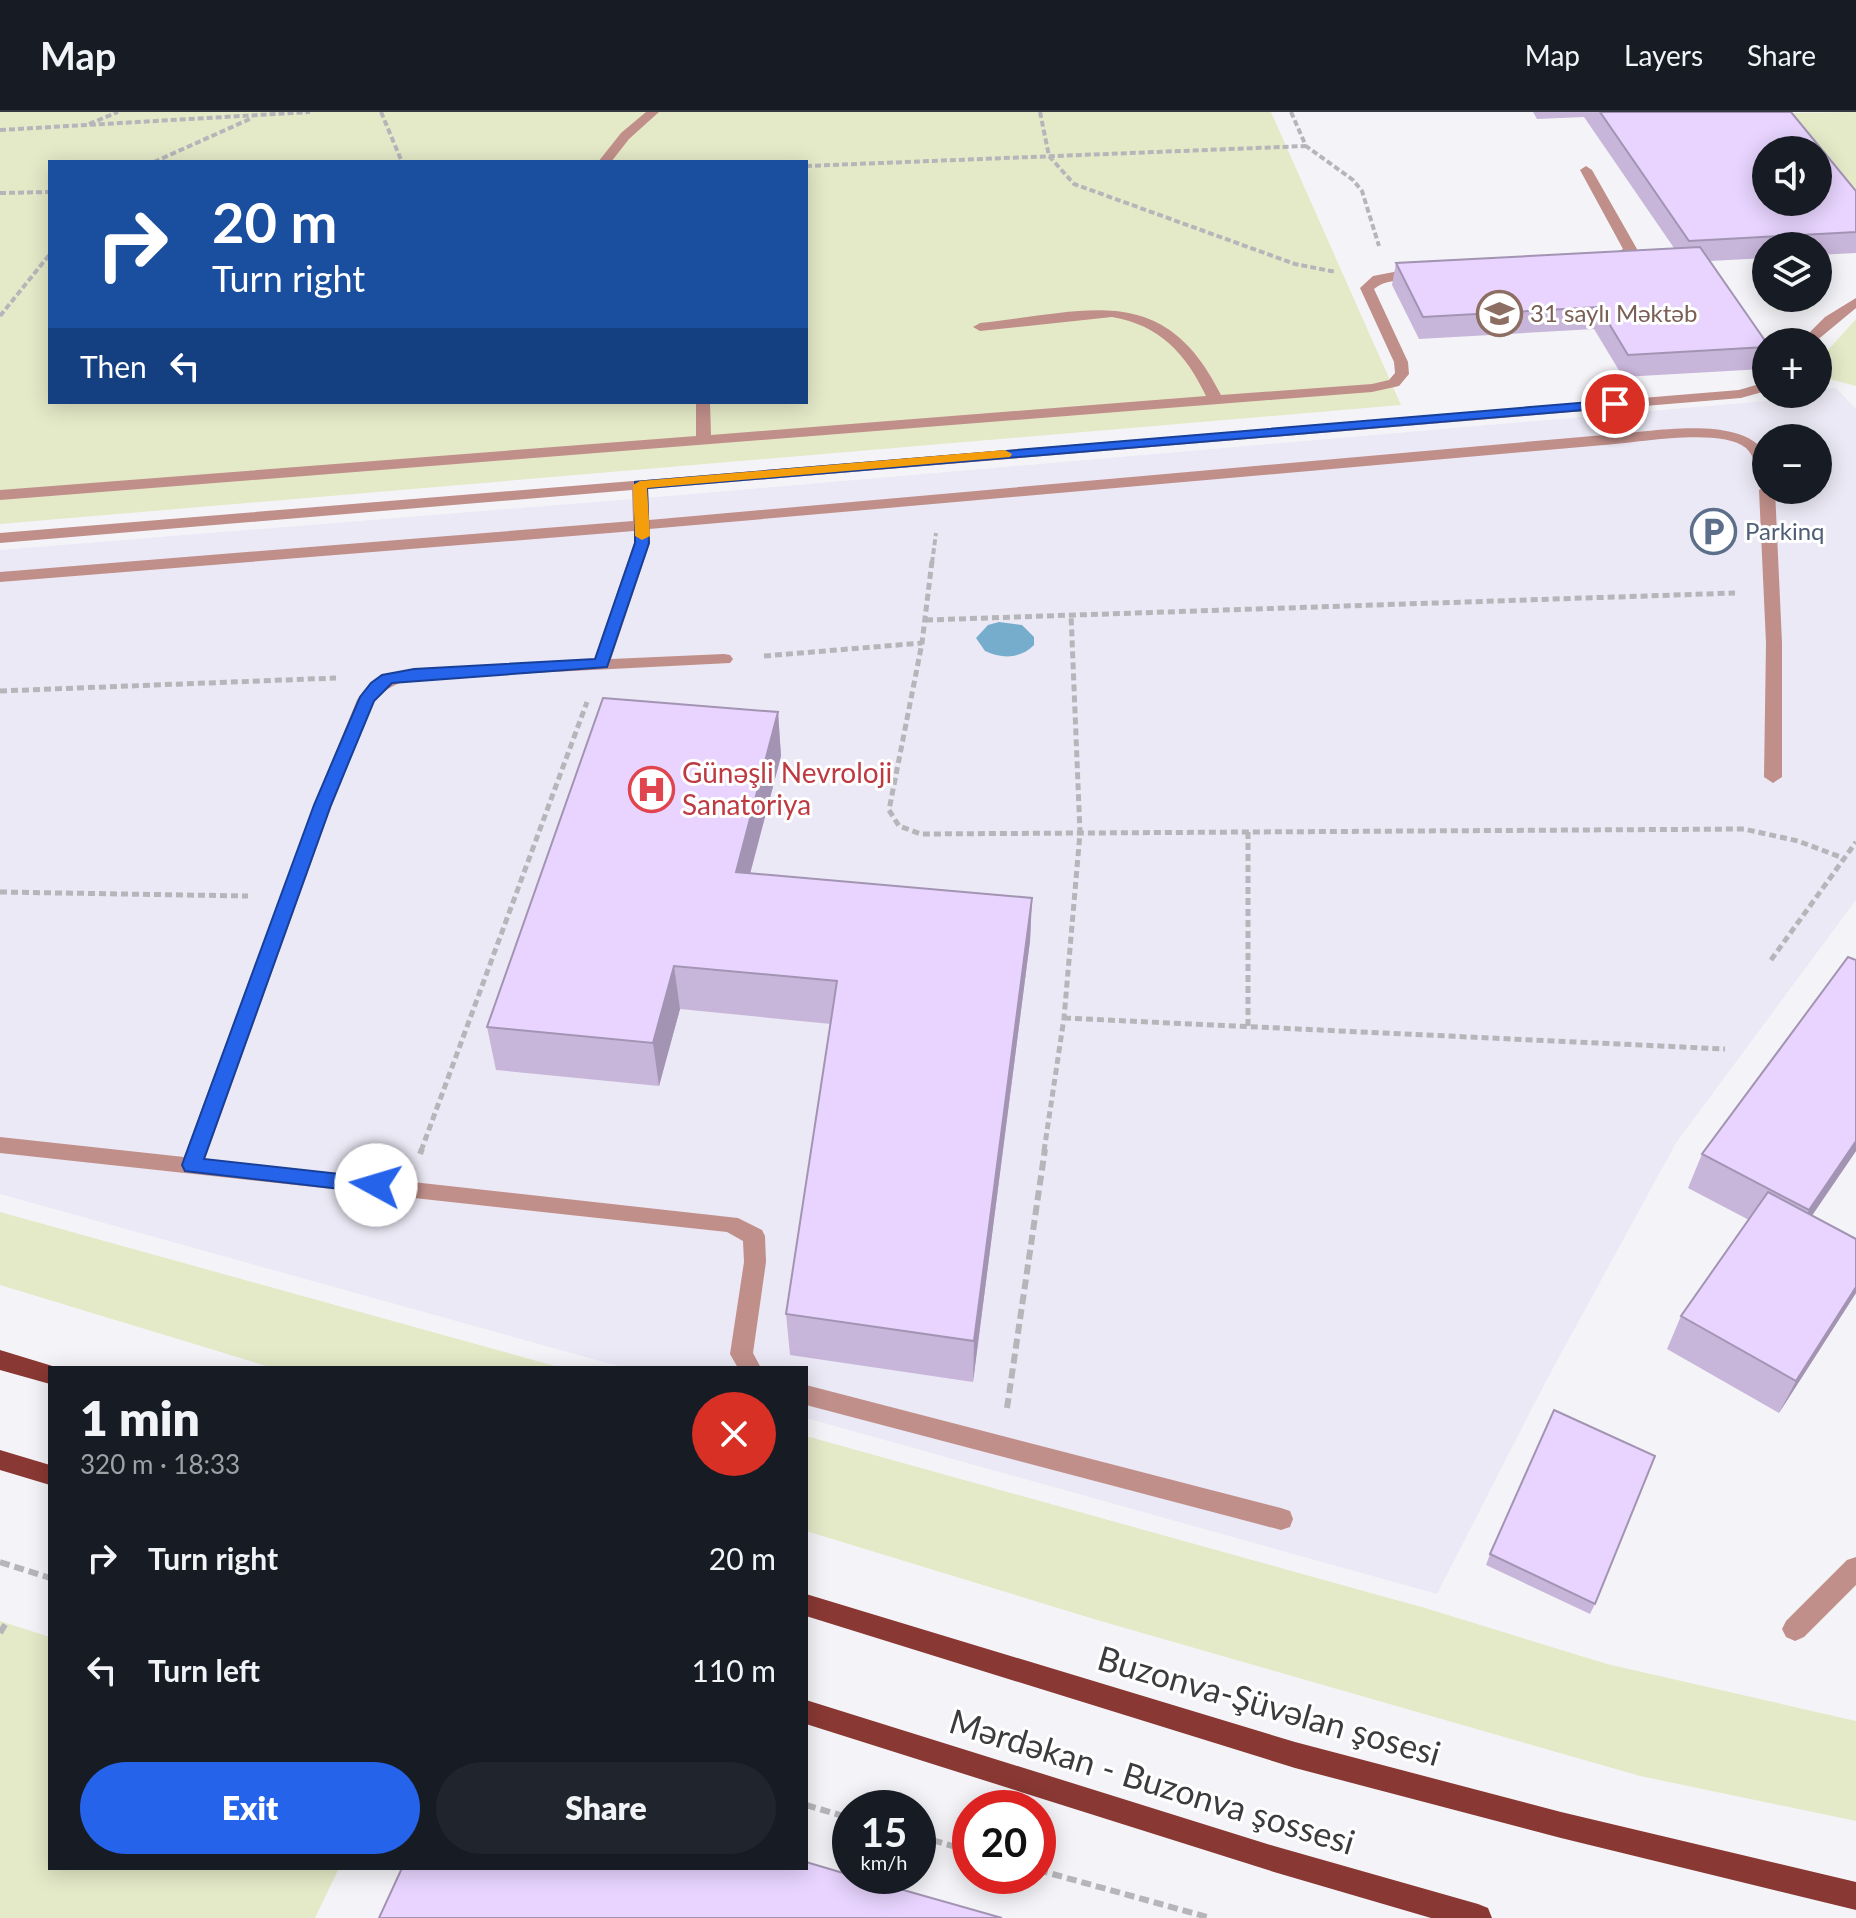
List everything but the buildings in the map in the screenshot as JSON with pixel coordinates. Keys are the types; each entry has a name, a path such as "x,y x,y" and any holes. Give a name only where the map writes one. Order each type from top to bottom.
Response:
{"main road":[{"path":"0,1360 48,1373"},
{"path":"0,1460 48,1474"},
{"name":"Buzonva-Şüvəlan şosesi","path":"808,1606 1295,1755 1561,1825 1856,1896"},
{"name":"Mərdəkan - Buzonva şossesi","path":"808,1713 1274,1859 1478,1918"}],"street":[{"path":"606,160 625,136 653,112"},
{"path":"1585,264 1619,259 1627,255 1630,249 1586,170"},
{"path":"0,495 1372,388 1394,383 1402,374 1401,362 1367,288 1373,280 1389,276 1434,273"},
{"path":"1822,328 1856,302"},
{"path":"980,327 1112,313 1133,315 1156,324 1189,353 1202,370 1215,399"},
{"path":"0,538 1741,394 1752,390"},
{"path":"703,404 704,441"},
{"path":"0,577 941,501 1604,440 1721,433 1738,436 1752,444"},
{"path":"601,663 642,543 640,485"},
{"path":"1768,504 1773,777"},
{"path":"192,1165 323,805 366,700 376,686 388,678 414,674 724,659"},
{"path":"0,1145 730,1224 754,1236 755,1262 741,1354 749,1366"},
{"path":"808,1396 1281,1519"},
{"path":"1795,1629 1856,1568"}],"path":[{"path":"84,126 118,112"},
{"path":"0,130 310,112"},
{"path":"381,112 401,160"},
{"path":"1040,112 1049,156 1074,184 1295,264 1373,280"},
{"path":"1291,112 1306,146 1353,180 1362,191 1389,276"},
{"path":"158,160 255,117"},
{"path":"808,166 1306,146"},
{"path":"0,193 48,192"},
{"path":"0,316 48,256"},
{"path":"941,501 926,620 889,810 899,826 921,834 1744,829 1798,841 1843,858"},
{"path":"926,620 1771,591"},
{"path":"1001,1447 1064,1018 1080,833 1071,614"},
{"path":"724,659 922,643"},
{"path":"407,1189 601,663"},
{"path":"0,691 301,677 340,678 376,686"},
{"path":"1248,832 1248,1026"},
{"path":"1771,960 1856,842"},
{"path":"0,892 289,897"},
{"path":"1064,1018 1725,1049"},
{"path":"0,1562 48,1577"},
{"path":"0,1633 6,1623"},
{"path":"808,1806 832,1813"},
{"path":"1056,1875 1211,1918"}],"shaded area":[{"path":"1832,388 1836,388 1856,409 1856,900 1676,1143 1545,1383 1437,1594 808,1419 808,1366 618,1366 0,1194 0,550 669,496 1752,402 1752,408 1832,408"}],"green space":[{"path":"0,112 1271,112 1401,405 0,524"},
{"path":"1856,112 1856,206 1832,171 1832,136 1805,136 1784,113"},
{"path":"1856,319 1856,386 1832,380 1832,346"},
{"path":"0,1212 555,1366 266,1366 0,1285"},
{"path":"808,1437 1425,1608 1607,1664 1856,1721 1856,1821 1640,1776 1097,1620 808,1532"},
{"path":"0,1621 48,1636 48,1870 338,1870 315,1918 0,1918"}],"water":[{"path":"999,622 1022,625 1034,637 1034,645 1023,653 1011,656 985,651 976,638 988,625"}],"slow traffic":[{"path":"642,536 640,485 1005,454"}],"place":[{"name":"31 saylı Məktəb","path":"1499,314"},
{"name":"Parkinq","path":"1714,532"},
{"name":"Günəşli Nevroloji Sanatoriya","path":"651,789"}],"route":[{"path":"376,1185 192,1165 323,805 366,700 376,686 388,678 601,663 642,543 640,485 1615,404"}]}
